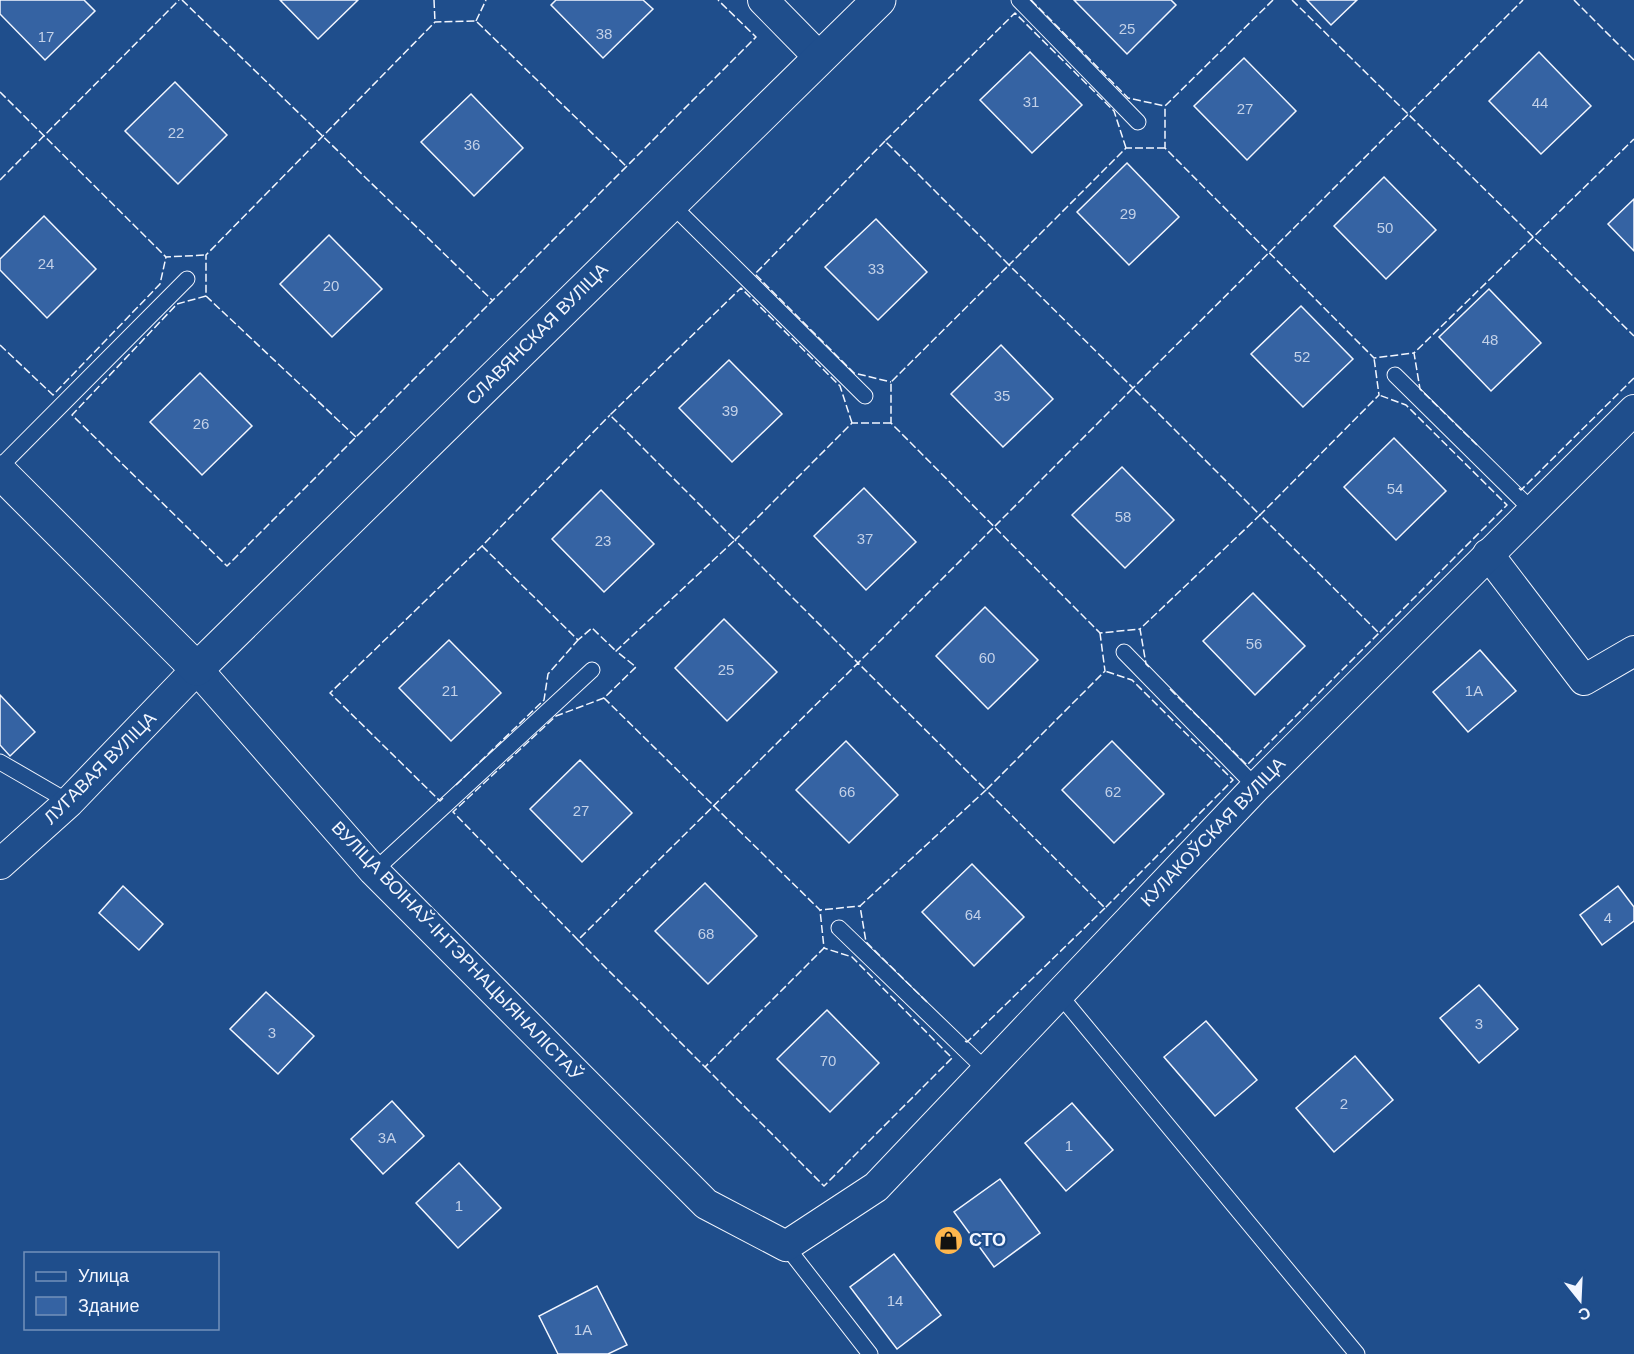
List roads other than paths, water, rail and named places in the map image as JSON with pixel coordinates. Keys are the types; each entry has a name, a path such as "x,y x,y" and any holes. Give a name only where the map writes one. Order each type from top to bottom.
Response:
{"street":[{"path":"763,0 819,57"},
{"name":"СЛАВЯНСКАЯ ВУЛІЦА","path":"197,669 879,0"},
{"name":"КУЛАКОЎСКАЯ ВУЛІЦА","path":"786,1246 876,1187 1256,787 1496,565 1532,510 1634,410"},
{"name":"ВУЛІЦА ВОІНАЎ-ІНТЭРНАЦЫЯНАЛІСТАЎ","path":"0,472 197,669 374,871 706,1204 786,1246"},
{"path":"1496,565 1584,680 1634,651"},
{"name":"ЛУГАВАЯ ВУЛІЦА","path":"0,864 69,802 197,669"}],"lane":[{"path":"1019,0 1138,122"},
{"path":"670,203 865,396"},
{"path":"0,467 187,279"},
{"path":"1395,375 1532,510"},
{"path":"1124,652 1256,787"},
{"path":"374,871 592,670"},
{"path":"0,762 69,802"},
{"path":"839,928 985,1070"},
{"path":"1058,993 1357,1354"},
{"path":"786,1246 870,1354"}],"place":[{"name":"СТО","path":"948,1240"}]}
